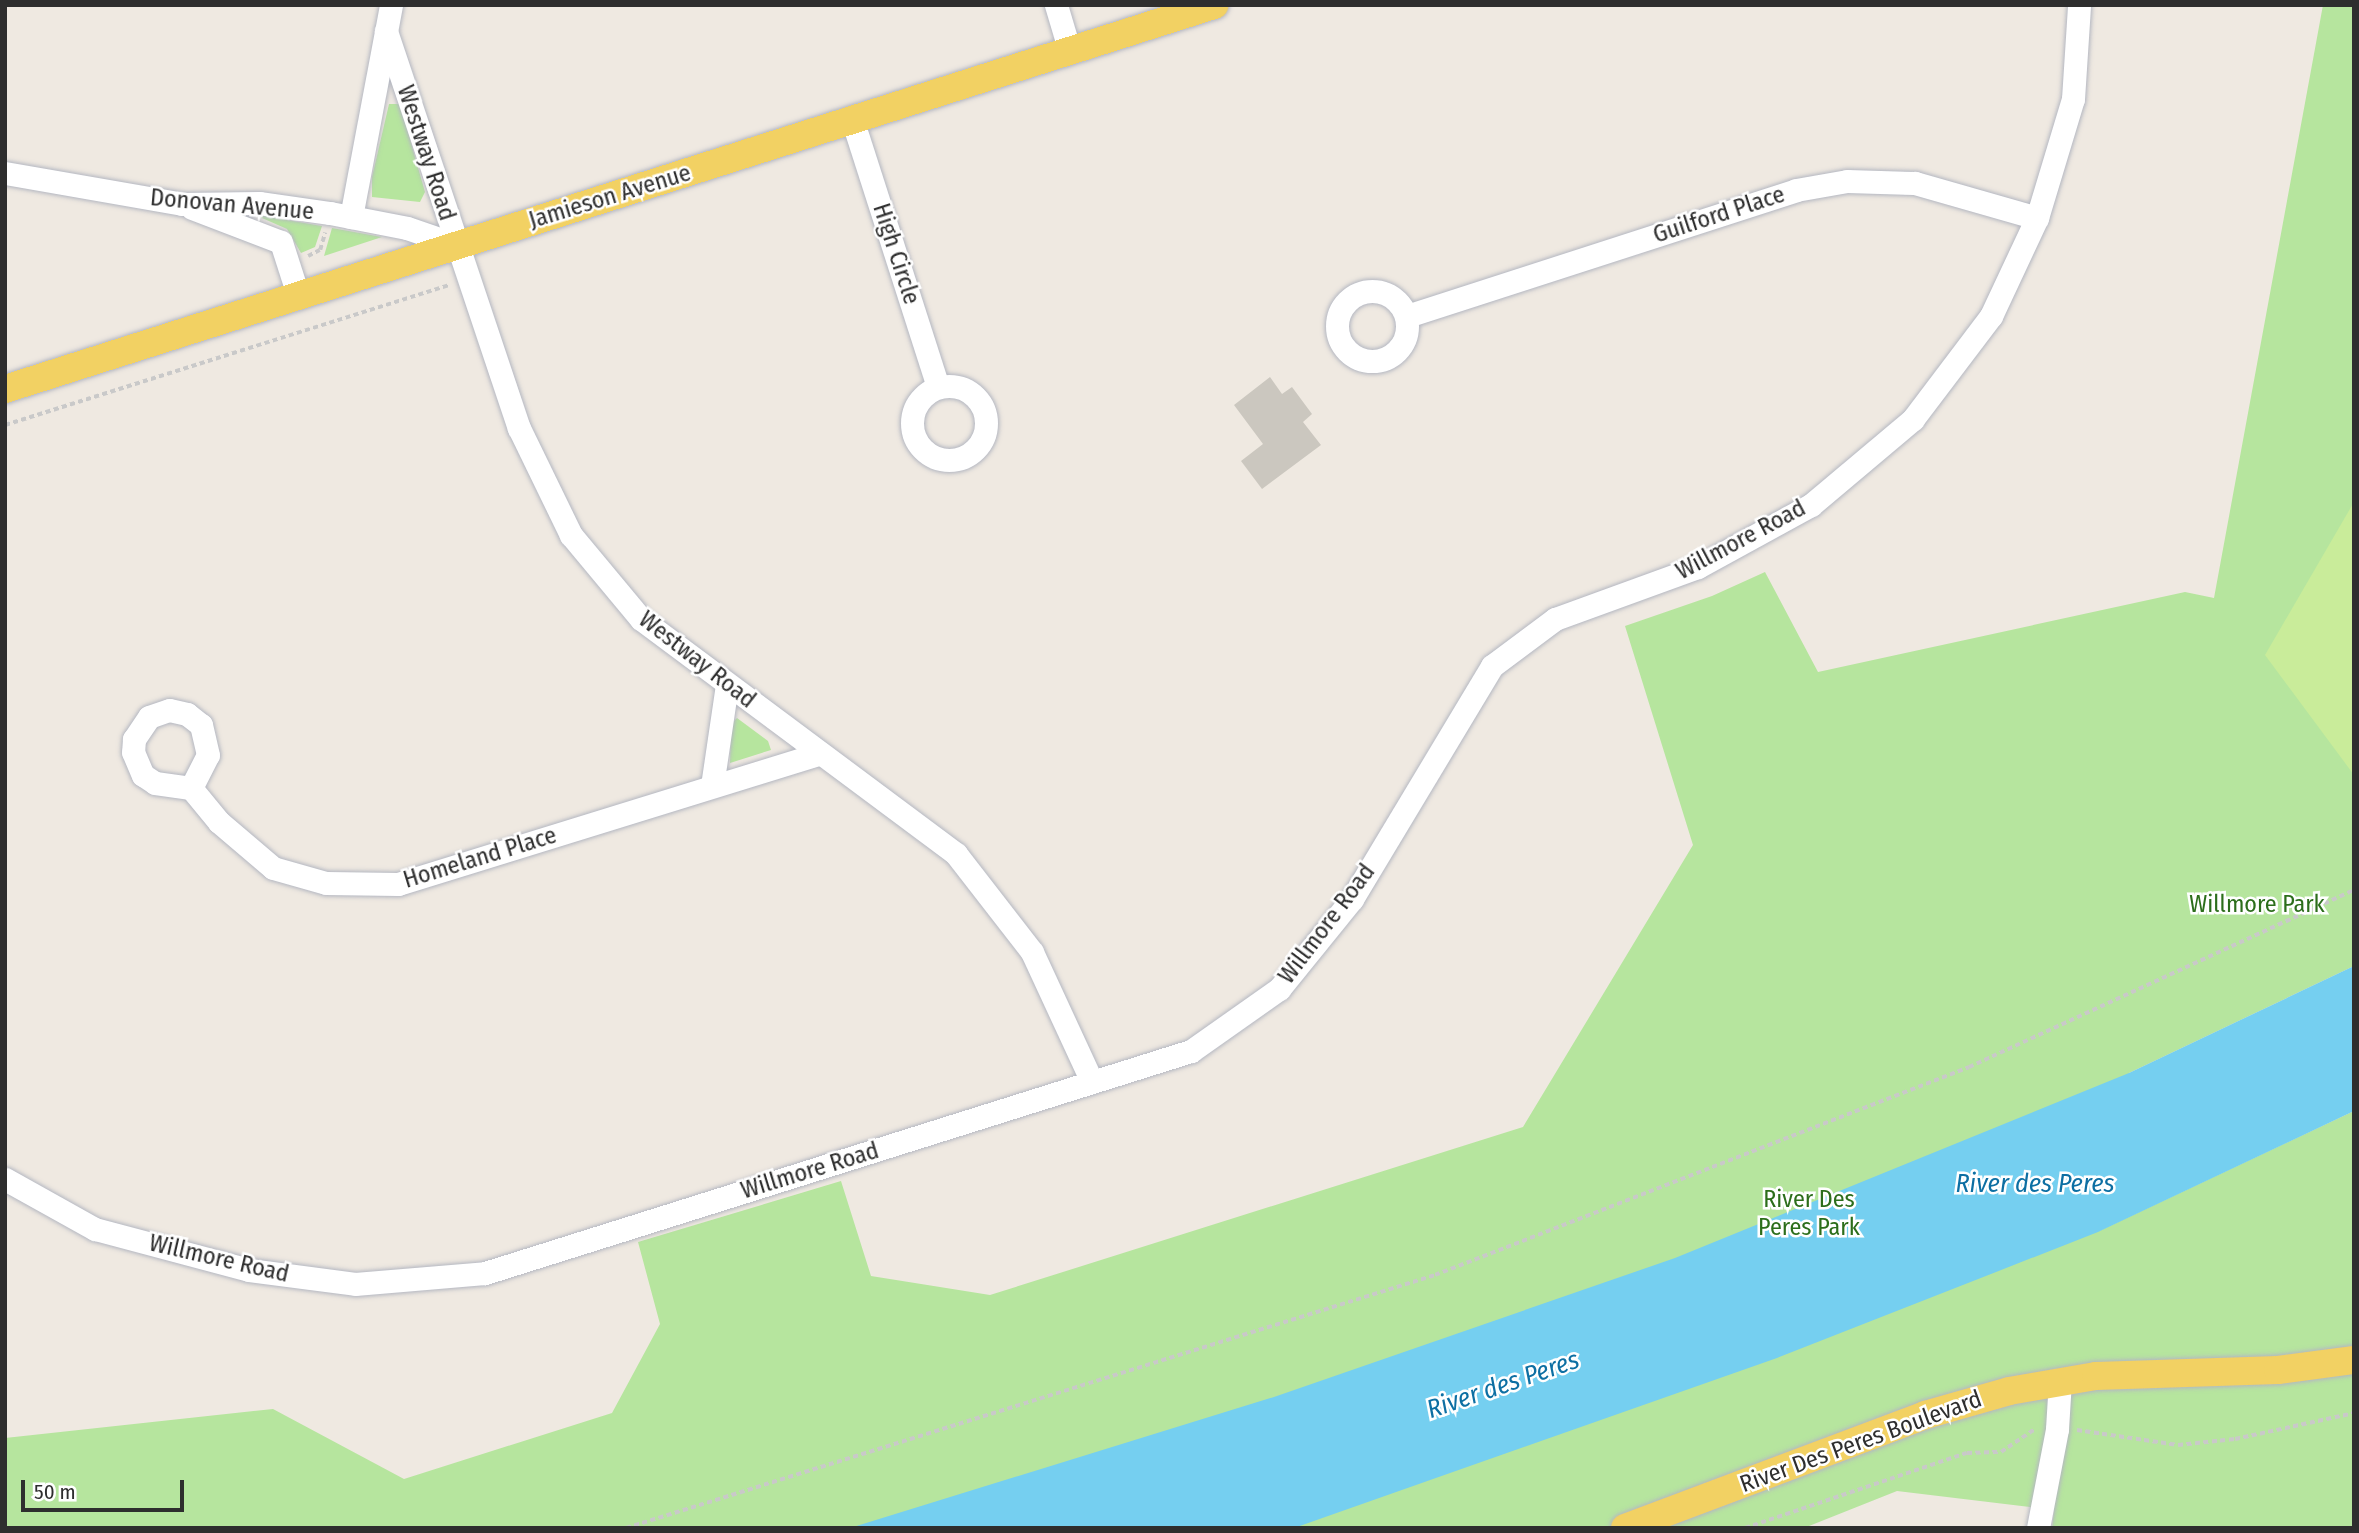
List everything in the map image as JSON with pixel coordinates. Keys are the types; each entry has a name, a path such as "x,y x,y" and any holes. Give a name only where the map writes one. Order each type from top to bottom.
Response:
{"main road":[{"name":"Jamieson Avenue","path":"5,389 853,122 1214,5"},
{"name":"River Des Peres Boulevard","path":"1625,1528 1925,1415 2060,1381 2162,1371 2278,1370 2354,1360"}],"street":[{"name":"Westway Road","path":"351,217 391,5"},
{"path":"1056,5 1070,52"},
{"name":"Willmore Road","path":"7,1178 95,1229 249,1270 355,1284 485,1273 1191,1051 1279,989 1352,899 1492,666 1555,619 1698,567 1811,505 1913,419 1991,316 2037,218 2073,99 2079,5"},
{"name":"Westway Road","path":"386,31 519,428 571,535 641,619 817,754 956,854 1032,952 1092,1082"},
{"name":"High Circle","path":"853,122 938,387"},
{"name":"Donovan Avenue","path":"5,173 183,204 259,203 351,217 407,228 457,245"},
{"name":"Guilford Place","path":"1407,316 1796,190 1847,181 1915,183 2037,218"},
{"path":"183,204 281,242 298,295"},
{"path":"712,786 727,684"},
{"name":"Homeland Place","path":"191,788 219,822 273,868 326,883 398,884 817,754"},
{"path":"2038,1528 2057,1429 2060,1381"}],"path":[{"path":"303,258 320,250 328,225"},
{"path":"5,425 461,282"},
{"path":"626,1528 1434,1275 1969,1068 2354,890"},
{"path":"2073,1430 2178,1445 2235,1439 2354,1413"},
{"path":"1745,1528 1966,1453 2001,1452 2038,1428"}],"green space":[{"name":"River Des Peres Park","path":"2323,5 2354,5 2354,966 2129,1073 2099,1231 2354,1111 2354,1528 2052,1528 2054,1510 1897,1491 1804,1528 5,1528 5,1438 273,1409 404,1479 612,1413 660,1324 638,1242 841,1181 871,1276 990,1295 1523,1127 1693,845 1625,626 1712,596 1765,572 1818,672 2185,592 2214,598"},
{"path":"389,104 400,104 425,192 420,202 372,197 372,177"},
{"path":"253,214 322,226 315,247 301,253 287,229"},
{"path":"332,228 382,237 324,256"},
{"path":"2354,502 2354,775 2265,655"},
{"path":"737,718 768,741 771,750 730,763 731,724"}],"water":[{"name":"River des Peres","path":"2354,966 2354,1111 2098,1232 1777,1358 1294,1528 850,1528 1274,1397 1675,1258 2129,1073"}],"building":[{"path":"1270,377 1282,394 1292,387 1312,414 1303,422 1321,445 1262,489 1241,461 1263,444 1234,405"}],"park label":[{"name":"Willmore Park","path":"2257,905"}]}
